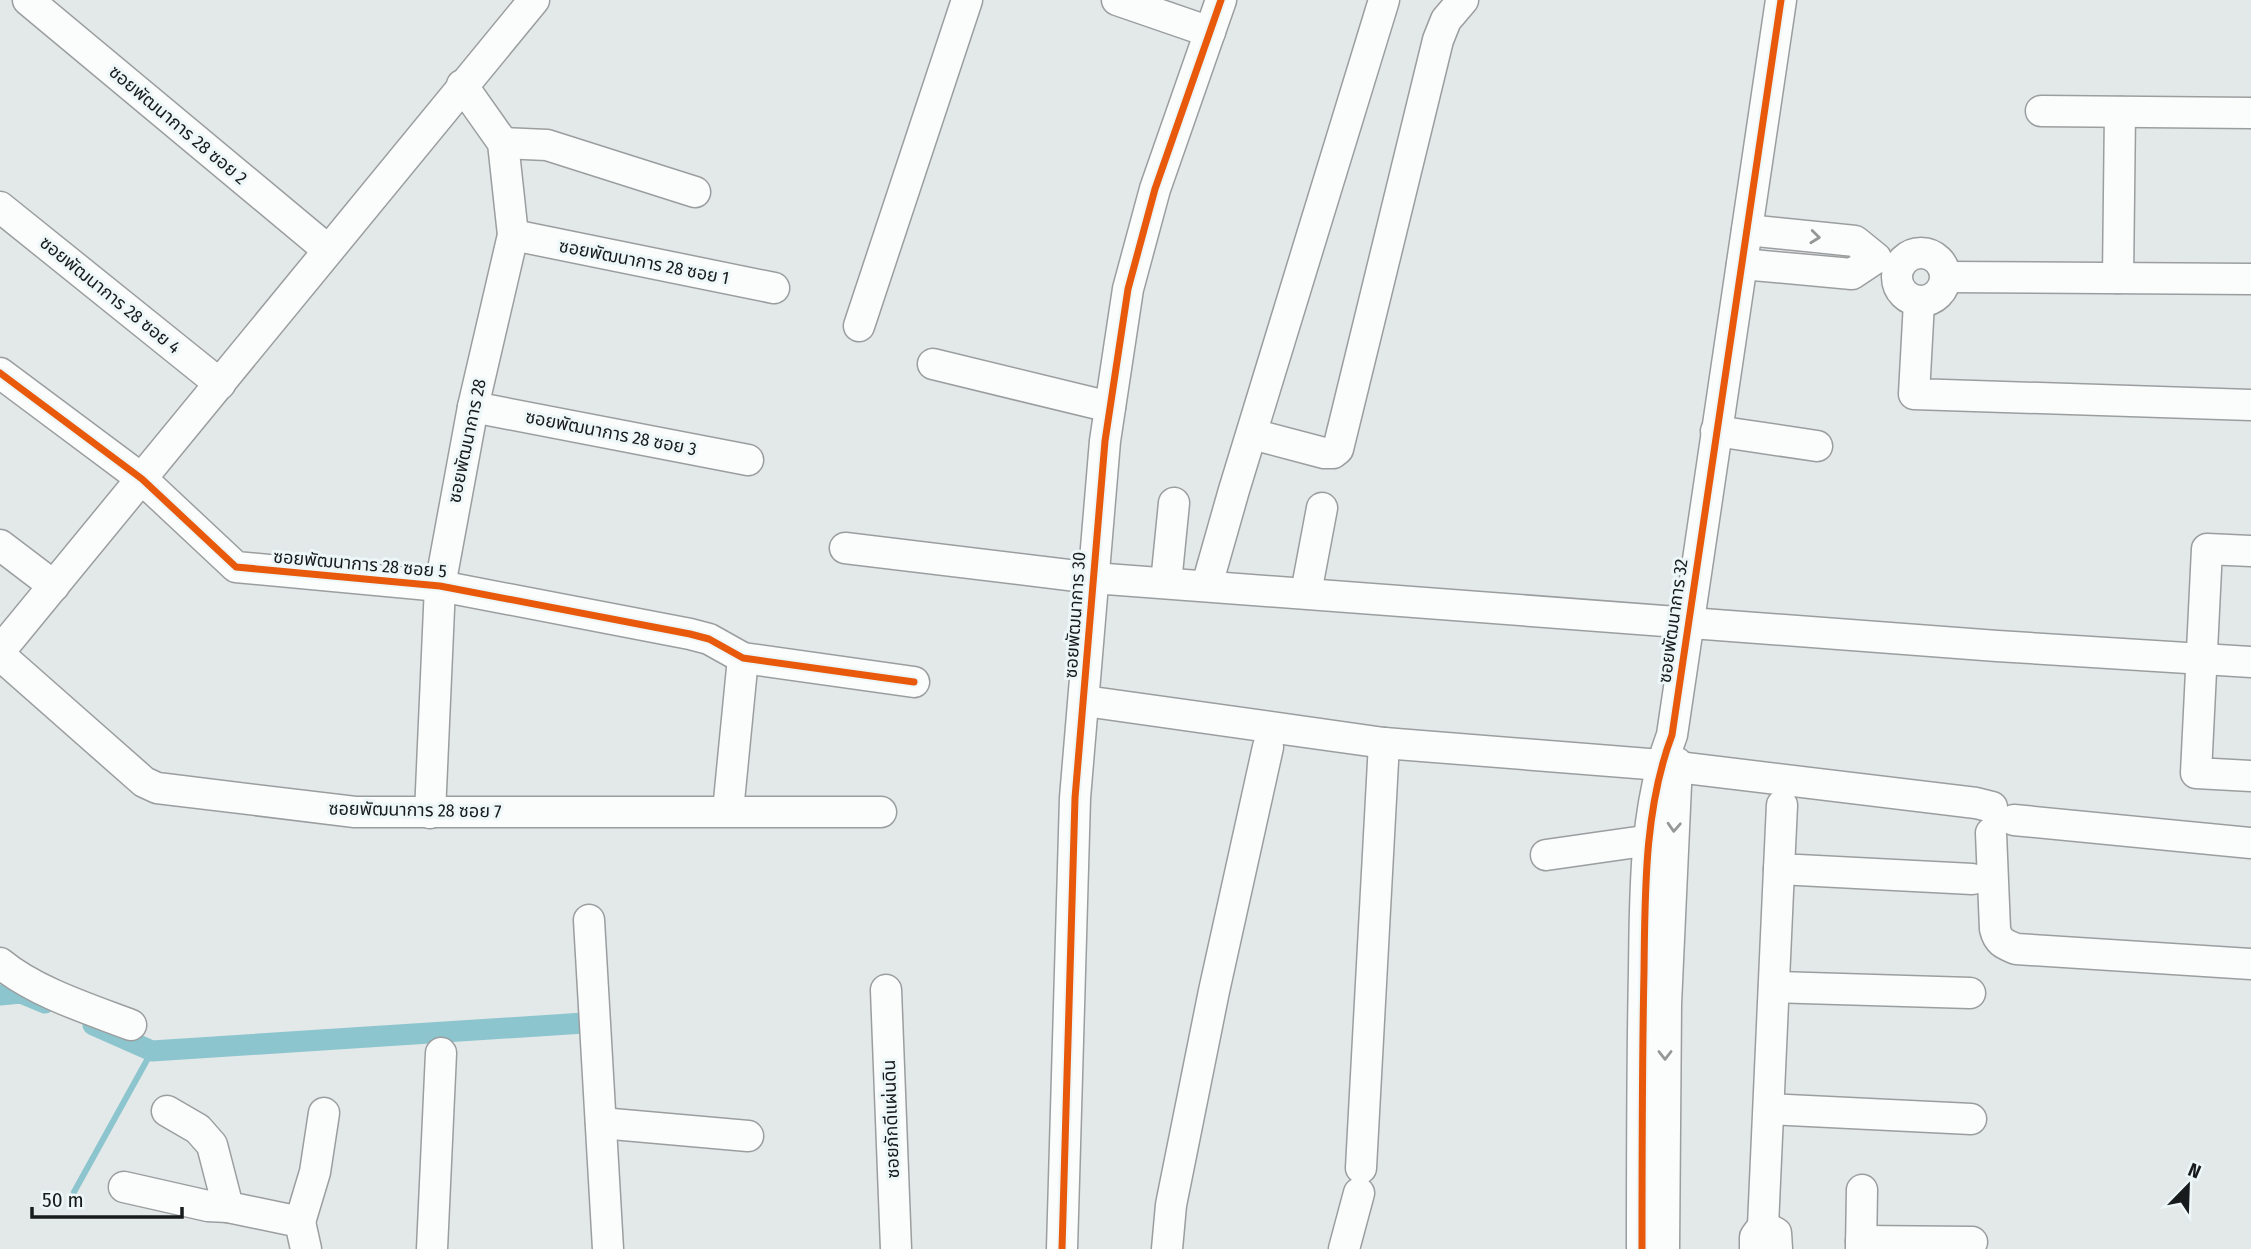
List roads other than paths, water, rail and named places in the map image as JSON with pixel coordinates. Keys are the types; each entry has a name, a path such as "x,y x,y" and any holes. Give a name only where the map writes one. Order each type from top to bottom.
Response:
{"street":[{"name":"ซอยพัฒนาการ 28 ซอย 2","path":"28,0 328,250"},
{"path":"0,653 534,0"},
{"path":"859,326 967,0"},
{"path":"1117,0 1210,32"},
{"name":"ซอยพัฒนาการ 30","path":"1062,1249 1075,798 1105,441 1128,289 1155,189 1221,0"},
{"path":"1207,585 1384,0"},
{"path":"1252,434 1324,453 1333,453 1338,449 1438,40 1446,20 1463,0"},
{"name":"ซอยพัฒนาการ 32","path":"1642,1249 1654,1004 1672,735 1781,0"},
{"name":"ซอยพัฒนาการ 28","path":"430,813 440,586 473,407 513,235 503,143 462,85"},
{"path":"2041,111 2251,113"},
{"path":"2118,278 2120,112"},
{"path":"503,143 547,145 695,192"},
{"name":"ซอยพัฒนาการ 28 ซอย 4","path":"0,206 220,384"},
{"path":"1742,264 1852,274 1888,262 1911,255 1927,253 1941,262 1946,277 1941,292 1927,301 1919,302 1911,300 1899,289 1897,273 1888,262 1855,241 1747,230"},
{"name":"ซอยพัฒนาการ 28 ซอย 1","path":"513,235 774,288"},
{"path":"1946,277 2251,279"},
{"path":"1919,302 1914,394 2251,405"},
{"path":"933,363 1110,407"},
{"name":"ซอยพัฒนาการ 28 ซอย 5","path":"0,373 142,479 236,567 440,586 690,634 709,639 743,658"},
{"name":"ซอยพัฒนาการ 28 ซอย 3","path":"473,407 748,460"},
{"path":"1716,430 1817,446"},
{"path":"1166,583 1174,503"},
{"path":"1306,593 1322,508"},
{"path":"0,545 54,586"},
{"path":"845,548 1093,578 2251,662"},
{"path":"2251,551 2207,549 2196,773 2251,776"},
{"name":"ซอยพัฒนาการ 28 ซอย 7","path":"0,653 150,786 355,812 881,812"},
{"path":"728,811 743,658 914,682"},
{"path":"1085,701 1384,743 1669,766 1999,820 2251,843"},
{"path":"1345,1249 1360,1181 1384,743"},
{"path":"1167,1249 1171,1205 1211,1004 1268,747"},
{"name":"ซอยพัฒนาการ 32","path":"1664,1249 1654,1004 1645,897 1651,840 1669,766"},
{"path":"1765,1241 1782,805"},
{"path":"1999,820 1995,929 1997,939 2004,944 2016,949 2251,964"},
{"path":"1546,855 1651,840"},
{"path":"1779,869 1972,879"},
{"path":"589,920 608,1249"},
{"path":"0,963 12,973 73,1002 131,1025"},
{"path":"1774,987 1970,993"},
{"name":"ซอยภักดีแผ่นดิน","path":"886,990 896,1249"},
{"path":"432,1249 442,1053"},
{"path":"1769,1109 1971,1119"},
{"path":"167,1111 198,1129 212,1145 228,1207"},
{"path":"124,1187 208,1206 228,1207 303,1236 324,1114"},
{"path":"601,1124 748,1136"},
{"path":"1862,1190 1861,1245 1972,1242"}],"waterway":[{"path":"0,995 21,993 45,1003"},
{"path":"93,1025 152,1051 584,1023"},
{"path":"74,1192 152,1051"}]}
